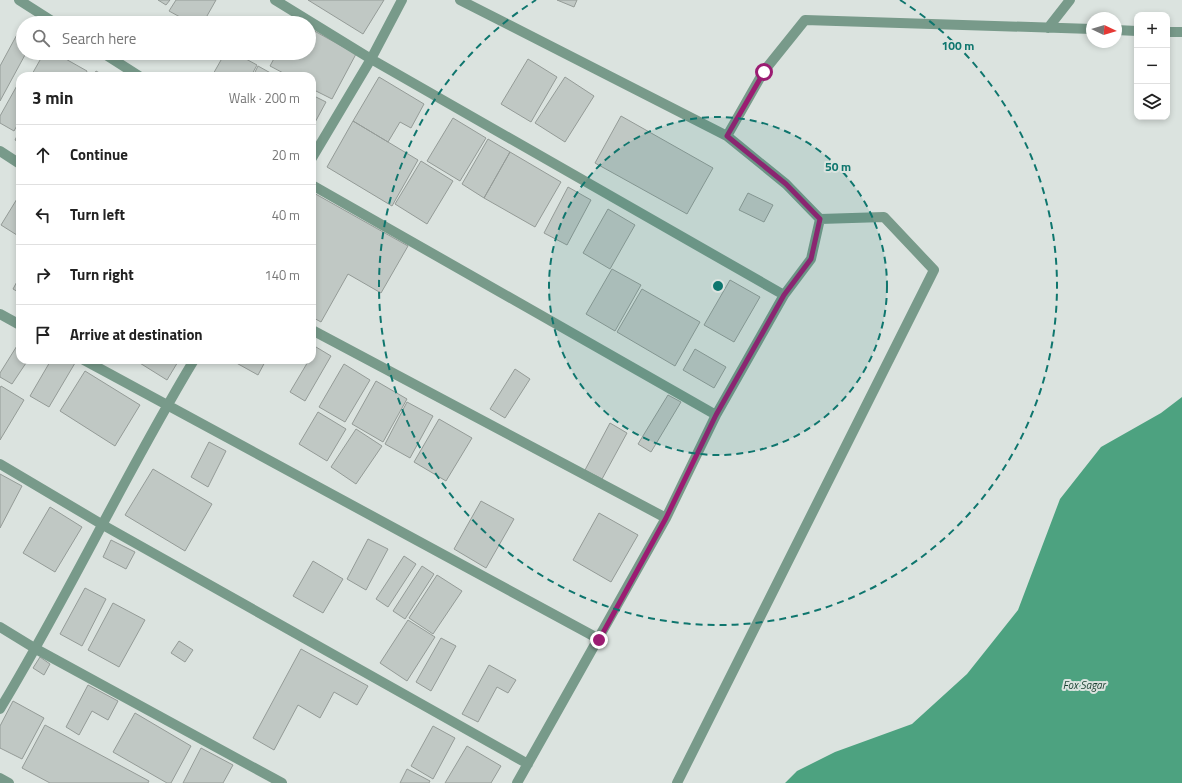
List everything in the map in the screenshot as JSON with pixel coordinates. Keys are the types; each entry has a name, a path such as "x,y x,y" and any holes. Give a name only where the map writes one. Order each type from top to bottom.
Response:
{"street":[{"path":"19,0 45,16"},
{"path":"275,0 301,16"},
{"path":"316,151 371,59 402,0"},
{"path":"460,0 727,136 786,184 820,219 884,217 934,270 677,783"},
{"path":"1048,28 1070,0"},
{"path":"727,136 764,72 805,20 1086,29"},
{"path":"316,25 371,59 784,295"},
{"path":"1122,30 1134,31"},
{"path":"1170,32 1182,32"},
{"path":"114,60 133,72"},
{"path":"0,151 16,161"},
{"path":"316,187 716,415"},
{"path":"517,783 599,640 666,518 716,415 784,295 811,259 820,219"},
{"path":"0,314 16,323"},
{"path":"316,332 666,518"},
{"path":"91,364 599,640"},
{"path":"0,709 36,649 167,405 192,364"},
{"path":"0,464 103,525 528,764"},
{"path":"0,627 36,649 282,783"},
{"path":"0,778 9,783"}],"water":[{"name":"Fox Sagar","path":"1182,397 1182,783 785,783 797,771 835,752 912,724 967,674 1018,610 1060,499 1101,447 1161,413"}],"building":[{"path":"158,0 170,0 166,5"},
{"path":"176,0 216,0 207,16 178,16 169,11"},
{"path":"308,0 384,0 363,34"},
{"path":"557,0 577,0 574,7"},
{"path":"316,32 356,54 332,99 316,91 316,72 281,72 270,66 273,60 316,60"},
{"path":"16,36 16,60 22,60 0,101 0,66"},
{"path":"528,59 557,77 531,122 501,104"},
{"path":"40,60 67,60 87,71 87,72 33,72"},
{"path":"221,60 248,60 257,65 253,72 214,72"},
{"path":"258,66 269,72 255,72"},
{"path":"379,77 424,104 411,128 400,122 388,142 353,121"},
{"path":"565,77 594,96 565,142 535,123"},
{"path":"16,87 16,127 14,131 0,123 0,116"},
{"path":"316,97 326,102 316,121"},
{"path":"621,116 713,168 687,214 595,163"},
{"path":"453,118 486,138 460,181 427,161"},
{"path":"353,121 418,160 392,206 327,167"},
{"path":"488,139 510,152 484,198 462,184"},
{"path":"510,152 561,182 535,227 484,198"},
{"path":"421,161 453,181 427,224 395,204"},
{"path":"568,187 591,200 567,245 544,233"},
{"path":"748,193 773,205 764,222 739,210"},
{"path":"316,194 408,246 381,293 348,274 321,322 316,319"},
{"path":"16,201 16,234 1,225"},
{"path":"608,209 635,225 610,269 583,253"},
{"path":"612,269 641,285 615,331 586,314"},
{"path":"730,280 760,297 734,342 704,325"},
{"path":"16,283 16,291 13,289"},
{"path":"642,289 700,322 675,366 617,332"},
{"path":"16,347 16,364 25,364 12,384 0,377 0,373"},
{"path":"316,347 331,356 305,401 290,392 307,364 316,364"},
{"path":"695,349 726,367 714,388 683,370"},
{"path":"49,364 74,364 49,407 30,396"},
{"path":"141,364 177,364 167,380"},
{"path":"238,364 264,364 258,375"},
{"path":"344,364 370,380 345,422 319,407"},
{"path":"515,369 530,379 505,418 490,409"},
{"path":"85,371 140,405 115,446 60,411"},
{"path":"376,381 407,399 383,442 352,424"},
{"path":"1,386 24,400 0,440 0,388"},
{"path":"668,395 681,402 651,452 638,444"},
{"path":"407,402 433,416 410,458 385,444"},
{"path":"318,412 346,429 327,461 299,444"},
{"path":"439,419 472,438 446,481 414,462"},
{"path":"610,423 627,433 602,479 585,470"},
{"path":"356,429 382,446 356,484 331,467"},
{"path":"209,442 226,451 208,487 191,477"},
{"path":"153,469 212,504 185,551 125,515"},
{"path":"0,474 22,486 0,528"},
{"path":"481,501 514,519 486,568 454,549"},
{"path":"50,507 82,527 55,572 23,553"},
{"path":"599,513 638,535 611,582 573,560"},
{"path":"368,539 388,549 366,590 347,579"},
{"path":"111,540 135,552 126,569 103,557"},
{"path":"404,556 416,564 388,607 376,599"},
{"path":"313,561 343,579 323,613 293,596"},
{"path":"422,566 434,574 405,619 393,611"},
{"path":"437,575 462,591 433,634 409,618"},
{"path":"85,588 106,599 82,646 60,634"},
{"path":"113,603 145,620 119,667 88,650"},
{"path":"408,620 435,637 407,681 380,663"},
{"path":"441,638 456,646 431,691 416,682"},
{"path":"179,641 193,650 185,662 171,653"},
{"path":"301,649 368,686 357,705 334,692 320,718 298,705 274,750 253,738"},
{"path":"40,657 50,664 44,675 33,668"},
{"path":"489,665 516,680 508,693 497,687 478,722 462,714"},
{"path":"88,685 118,701 108,720 92,711 79,735 66,727"},
{"path":"13,701 44,718 22,759 0,748 0,726"},
{"path":"135,713 191,746 171,783 167,783 113,752"},
{"path":"45,725 149,781 148,783 50,783 22,768"},
{"path":"433,726 455,738 433,779 411,766"},
{"path":"467,746 501,766 491,783 445,783"},
{"path":"201,748 233,765 223,783 183,783"},
{"path":"407,769 430,781 429,783 400,783"}],"route":[{"path":"599,640 666,518 716,415 784,295 811,259 820,219 786,184 727,136 764,72"}]}
